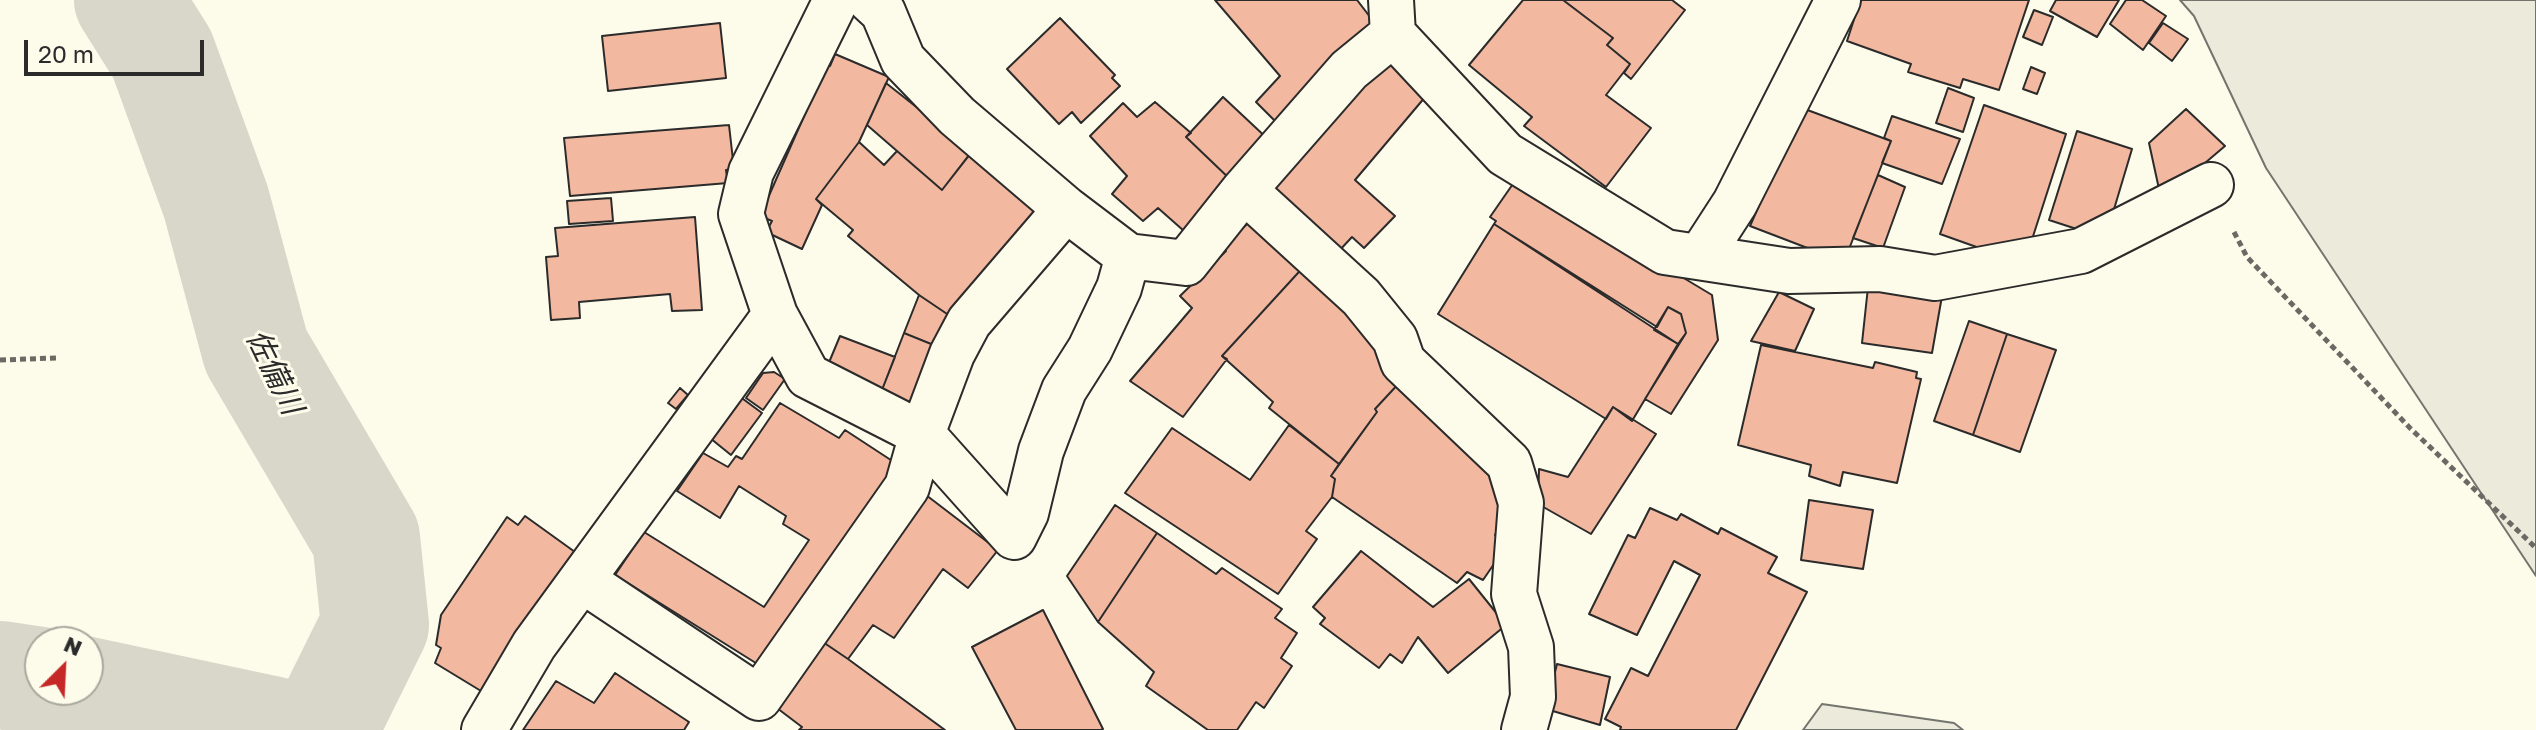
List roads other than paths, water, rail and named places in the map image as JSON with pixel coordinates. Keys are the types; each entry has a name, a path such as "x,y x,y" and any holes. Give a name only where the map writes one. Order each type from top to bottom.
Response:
{"street":[{"path":"836,0 751,172 741,214 775,315 808,376 922,434 1014,537 1026,513 1041,451 1064,390 1090,349 1119,288 1128,256"},
{"path":"870,0 883,12 903,60 957,116 1066,209 1128,256 1186,263 1392,17 1505,154 1665,252 1789,271 1880,269 1935,278 2081,251 2211,185"},
{"path":"1700,257 1735,203 1838,0"},
{"path":"1244,190 1361,297 1395,339 1403,362 1509,463 1521,503 1514,594 1531,647 1533,697 1524,730"},
{"path":"582,580 759,698 907,487 922,434 952,354 969,322 1066,209"},
{"path":"484,730 534,645 775,315"}],"waterway":[{"name":"佐備川","path":"128,0 162,54 216,202 256,351 366,538 375,625 330,716 311,730"},
{"name":"佐備川","path":"0,675 24,679"},
{"name":"佐備川","path":"104,694 271,730"}]}
